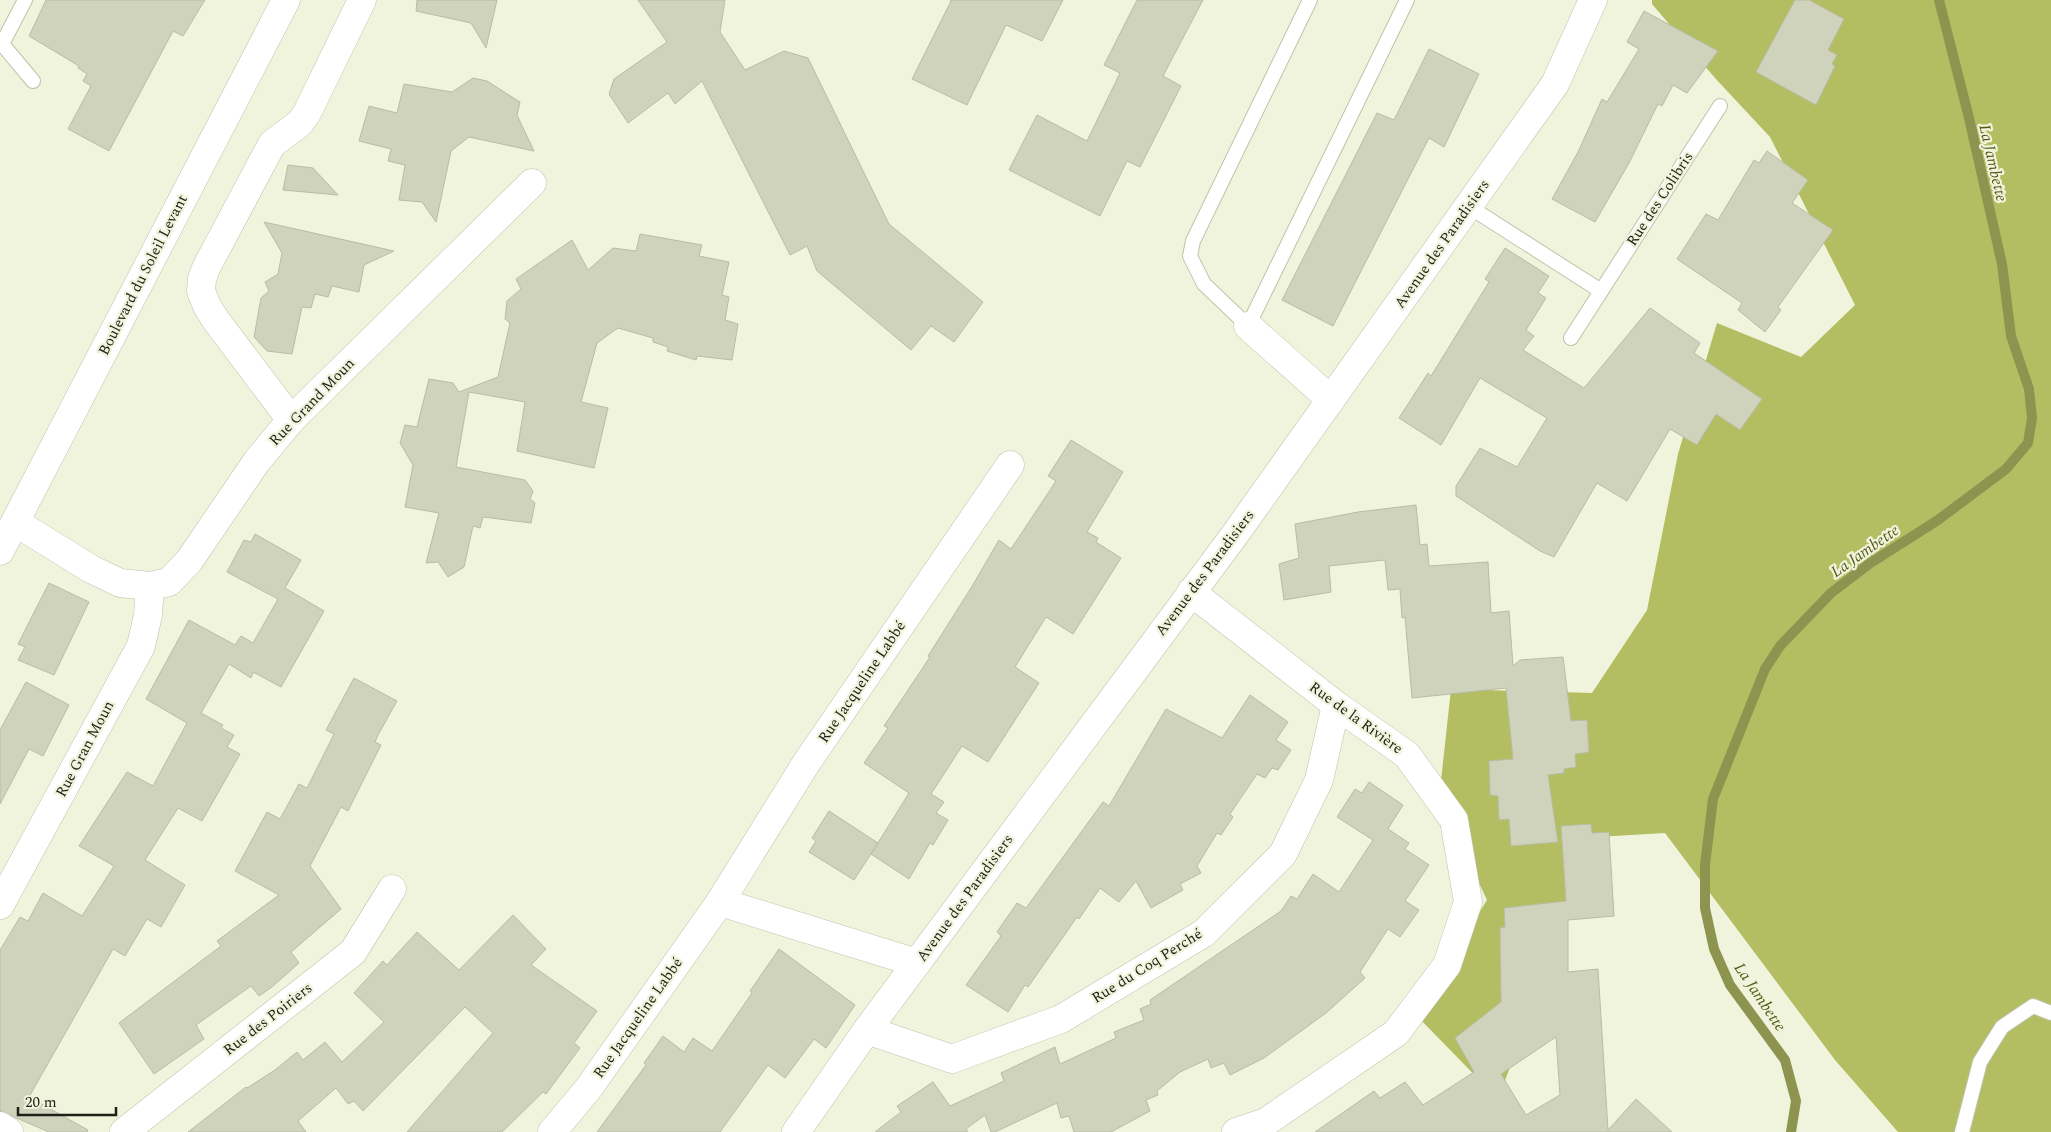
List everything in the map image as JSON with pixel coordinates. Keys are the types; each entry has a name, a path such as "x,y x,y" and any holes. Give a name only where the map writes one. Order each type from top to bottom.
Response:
{"street":[{"name":"Boulevard du Soleil Levant","path":"0,551 286,0"},
{"path":"290,420 214,319 201,291 202,279 206,268 272,144 300,123 307,113 362,0"},
{"name":"Avenue des Paradisiers","path":"796,1132 867,1030 1331,400 1555,84 1593,0"},
{"name":"Rue Grand Moun","path":"15,522 91,568 120,583 150,586 169,582 189,561 258,461 290,420 532,183"},
{"path":"1248,326 1331,400"},
{"name":"Rue Jacqueline Labbé","path":"552,1132 588,1089 720,902 805,765 1010,465"},
{"name":"Rue Gran Moun","path":"0,905 140,646 148,615 150,586"},
{"name":"Rue de la Rivière","path":"1191,592 1336,705 1407,755 1454,820 1468,902 1446,965 1396,1033 1266,1122 1236,1132"},
{"name":"Rue du Coq Perché","path":"867,1030 952,1059 1061,1019 1204,933 1283,854 1319,780 1336,705"},
{"name":"Rue des Poiriers","path":"124,1132 353,952 392,889"},
{"path":"720,902 917,962"},
{"path":"0,1126 9,1132"}],"lane":[{"path":"25,0 2,44 33,81"},
{"path":"1310,0 1193,241 1190,256 1204,284 1248,326 1407,0"},
{"name":"Rue des Colibris","path":"1571,338 1720,106"},
{"path":"1468,206 1601,291"},
{"path":"1962,1132 1980,1062 2002,1028 2034,1006 2051,1013"}],"green space":[{"path":"1652,0 2051,0 2051,1132 1898,1132 1835,1060 1665,833 1597,837 1498,1099 1416,1015 1487,900 1439,799 1451,689 1592,693 1647,610 1678,454 1717,323 1801,357 1855,305 1770,137 1715,78 1652,4"}],"building":[{"path":"46,0 205,0 183,36 173,31 109,151 68,129 91,86 83,81 87,74 78,68 79,66 29,36"},
{"path":"417,0 497,0 486,48 471,23 416,11"},
{"path":"638,0 725,0 720,32 745,70 784,51 808,58 889,224 983,302 954,342 931,326 911,350 817,271 807,246 790,255 702,81 675,104 668,93 628,123 609,94 614,79 667,42"},
{"path":"950,0 1063,0 1042,41 1006,25 967,105 912,79"},
{"path":"1137,0 1203,0 1163,76 1181,86 1140,167 1127,161 1100,216 1009,170 1037,115 1087,141 1120,73 1104,65"},
{"path":"1795,0 1809,0 1844,19 1828,50 1837,55 1832,64 1835,66 1816,105 1756,72"},
{"path":"1644,11 1718,51 1687,93 1673,85 1662,106 1658,104 1629,163 1595,222 1552,199 1578,152 1602,99 1607,102 1639,49 1627,42"},
{"path":"1429,49 1479,74 1444,147 1429,138 1333,326 1282,300 1377,113 1394,120"},
{"path":"473,78 487,81 520,102 517,115 534,151 469,137 451,151 436,222 422,202 399,200 405,165 388,161 391,149 359,141 369,106 397,113 404,84 452,92"},
{"path":"1767,151 1808,180 1792,203 1833,230 1778,307 1781,310 1765,332 1738,310 1742,303 1677,259 1706,214 1718,220 1754,160 1759,163"},
{"path":"288,165 313,168 338,195 283,190"},
{"path":"264,222 394,251 364,265 359,292 332,286 328,297 315,294 311,308 302,307 292,354 267,351 254,337 261,298 269,291 265,282 278,274 282,253"},
{"path":"640,234 702,245 699,256 729,262 722,295 729,297 725,320 738,324 732,360 697,356 696,360 667,351 668,347 653,342 653,338 618,328 597,343 581,402 608,408 594,468 517,451 525,402 469,392 456,467 525,480 533,491 530,499 535,503 531,523 483,517 480,528 473,526 464,567 448,577 438,562 426,563 439,513 405,507 413,465 400,443 405,425 417,427 429,379 453,383 459,392 498,377 510,323 505,319 507,301 521,289 516,279 572,240 588,270 613,248 636,251"},
{"path":"1505,248 1549,276 1538,293 1546,298 1526,330 1534,336 1523,350 1584,388 1650,308 1700,343 1694,353 1762,399 1740,430 1716,414 1697,445 1670,429 1627,501 1597,483 1554,557 1540,551 1456,496 1456,486 1480,448 1517,467 1547,418 1480,378 1441,445 1399,418 1428,373 1431,376 1489,282 1485,279"},
{"path":"1071,440 1123,472 1087,532 1098,538 1096,542 1121,558 1073,634 1046,617 1015,667 1039,683 988,762 962,746 931,794 944,802 936,813 948,820 933,845 930,843 909,879 871,854 909,793 864,763 888,728 884,726 930,657 928,656 999,540 1011,549 1056,481 1048,476"},
{"path":"1416,505 1420,545 1427,544 1429,566 1488,562 1491,613 1509,611 1513,666 1520,660 1563,657 1571,721 1587,720 1589,752 1575,754 1576,767 1564,769 1564,773 1548,775 1558,842 1511,846 1509,819 1499,820 1498,796 1490,795 1489,761 1513,759 1506,688 1412,698 1405,617 1402,618 1400,589 1388,590 1385,560 1329,566 1331,592 1284,600 1279,564 1299,558 1295,524 1358,512"},
{"path":"255,534 301,560 285,588 324,611 281,687 253,672 251,678 229,664 201,713 223,725 221,728 234,735 227,747 240,754 202,821 178,808 145,860 185,885 161,927 147,919 125,956 113,949 29,1097 88,1130 87,1132 49,1132 0,1111 0,950 20,917 28,921 43,893 82,916 114,866 79,846 127,772 153,786 187,723 146,699 189,620 235,645 241,636 253,643 278,599 227,572 244,540 251,542"},
{"path":"49,583 89,602 54,675 18,660 25,647 18,644"},
{"path":"354,678 397,701 378,735 375,742 381,745 348,811 341,807 310,866 341,909 291,952 299,963 272,987 259,996 251,986 196,1025 204,1039 154,1074 119,1023 221,946 217,941 279,895 235,871 267,812 280,819 299,784 307,788 334,734 326,730"},
{"path":"26,682 69,705 43,756 29,749 0,804 0,730"},
{"path":"1250,695 1288,722 1276,740 1291,750 1278,770 1272,768 1265,778 1257,774 1230,814 1233,817 1221,835 1217,833 1197,866 1201,873 1180,884 1183,890 1151,908 1136,881 1119,902 1100,888 1079,919 1077,917 1028,987 1025,985 1008,1012 966,985 1001,936 997,932 1017,903 1026,908 1103,802 1109,806 1166,709 1222,738"},
{"path":"1369,782 1403,805 1388,829 1409,843 1405,849 1429,865 1405,901 1419,910 1400,937 1388,929 1360,972 1365,978 1326,1013 1264,1058 1230,1075 1224,1063 1211,1068 1208,1059 1180,1072 1157,1091 1158,1095 1146,1100 1150,1111 1111,1132 1074,1132 1069,1116 1061,1118 1057,1103 995,1132 991,1132 985,1115 966,1129 968,1132 875,1132 901,1112 897,1106 933,1082 950,1106 1004,1081 1001,1073 1055,1047 1060,1064 1116,1038 1114,1032 1144,1020 1140,1009 1151,1004 1150,1000 1281,911 1291,896 1297,899 1313,874 1339,892 1373,840 1337,817 1355,789 1362,793"},
{"path":"829,811 878,843 854,880 809,852 816,841 812,838"},
{"path":"1591,824 1592,833 1609,832 1614,916 1568,920 1568,972 1598,969 1608,1130 1636,1099 1672,1132 1315,1132 1374,1091 1380,1098 1405,1082 1423,1105 1474,1072 1455,1038 1501,1002 1500,928 1505,927 1504,908 1566,901 1561,826","holes":["1556,1037 1560,1095 1526,1115 1501,1074"]},
{"path":"513,915 546,949 531,965 597,1011 574,1043 580,1048 546,1094 543,1092 502,1132 407,1132 493,1033 465,1007 363,1111 354,1101 348,1104 336,1088 298,1121 306,1132 188,1132 246,1087 275,1070 297,1052 303,1060 325,1042 342,1062 384,1022 354,993 383,961 387,965 417,932 459,970"},
{"path":"779,949 855,1005 826,1048 814,1039 785,1078 768,1065 720,1132 597,1132 646,1065 644,1063 663,1036 684,1052 693,1038 712,1051 752,993 750,991"}],"waterway":[{"name":"La Jambette","path":"1791,1132 1796,1101 1785,1060 1730,985 1714,949 1705,908 1705,865 1713,799 1765,669 1780,646 1831,593 1869,564 1938,520 2006,469 2028,443 2032,418 2029,389 2011,336 2002,264 1969,118 1939,0"}]}
